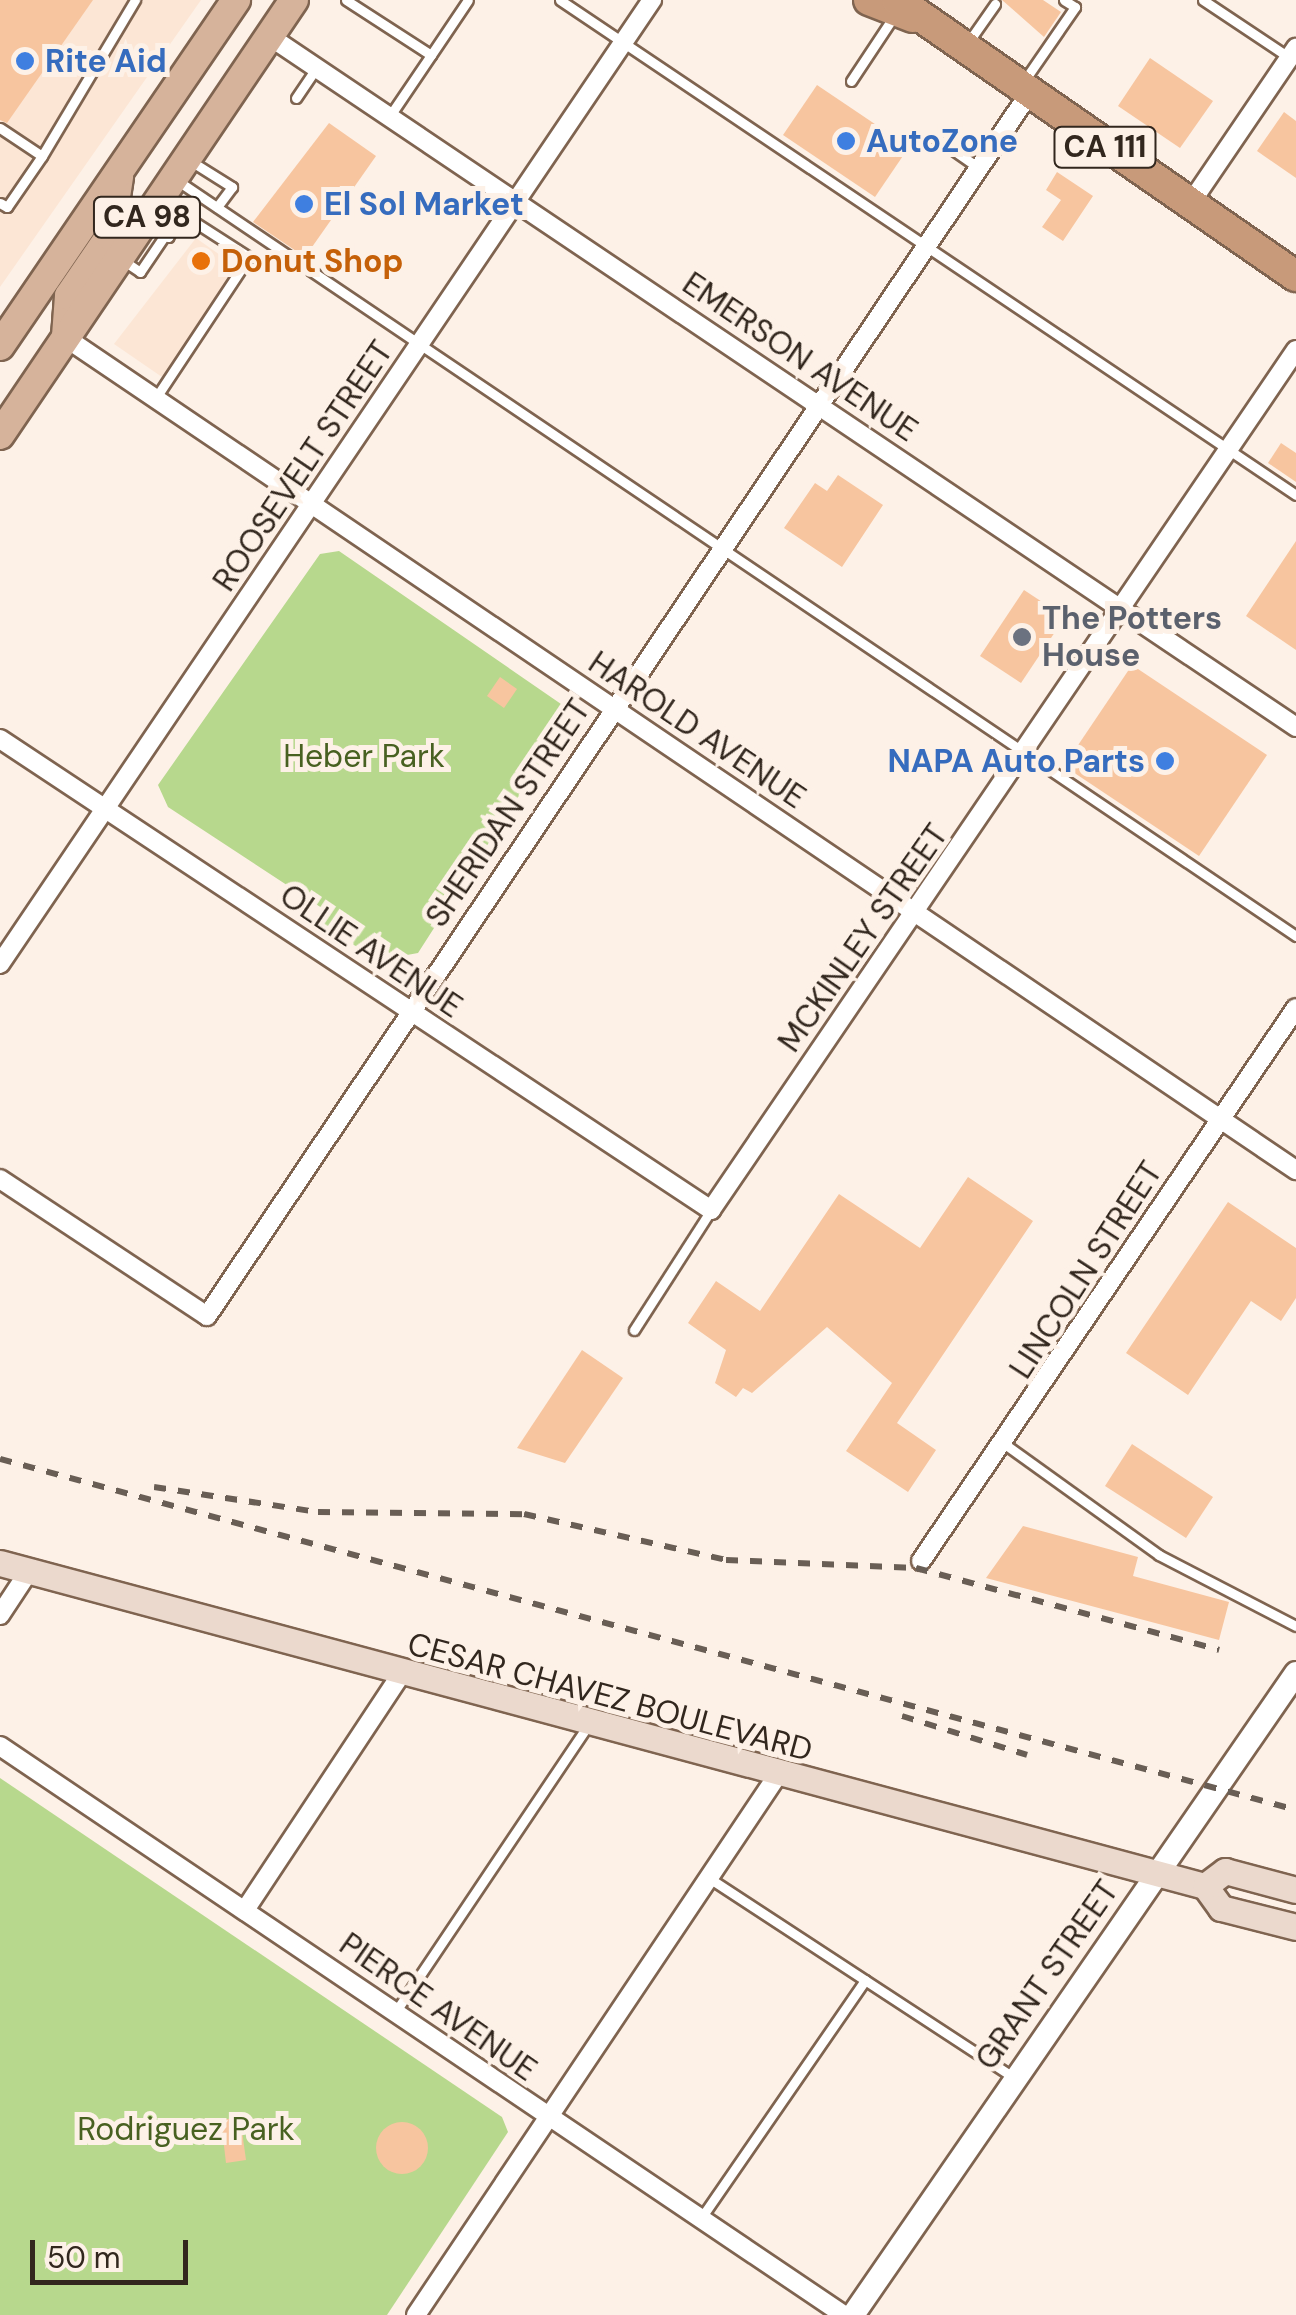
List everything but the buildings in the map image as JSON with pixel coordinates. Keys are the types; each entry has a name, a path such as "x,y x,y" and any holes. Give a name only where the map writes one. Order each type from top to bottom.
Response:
{"highway":[{"name":"CA 111","path":"901,6 1296,276"}],"main road":[{"name":"CA 98","path":"0,435 119,258 155,228 180,168 294,0"},
{"name":"CA 98","path":"5,328 120,171 229,2"},
{"path":"66,338 69,296 110,236 120,171"},
{"name":"CESAR CHAVEZ BOULEVARD","path":"0,1563 777,1776 1205,1886 1221,1908 1296,1927"},
{"name":"CESAR CHAVEZ BOULEVARD","path":"1205,1886 1225,1871 1296,1890"}],"street":[{"name":"ROOSEVELT STREET","path":"0,964 652,0"},
{"name":"EMERSON AVENUE","path":"269,36 1296,728"},
{"path":"1190,204 1294,56"},
{"name":"SHERIDAN STREET","path":"0,1179 208,1316 979,168 1023,92"},
{"name":"HAROLD AVENUE","path":"66,338 1296,1170"},
{"name":"MCKINLEY STREET","path":"711,1210 916,915 1296,350"},
{"name":"OLLIE AVENUE","path":"0,739 711,1210"},
{"name":"LINCOLN STREET","path":"920,1561 1006,1445 1296,1008"},
{"path":"0,1615 29,1572"},
{"name":"GRANT STREET","path":"853,2315 1296,1673"},
{"path":"245,1910 401,1674"},
{"name":"PIERCE AVENUE","path":"0,1746 844,2315"},
{"path":"416,2315 777,1776"}],"lane":[{"path":"0,218 3,205 42,156 135,0"},
{"path":"346,0 431,55"},
{"path":"389,117 468,0"},
{"path":"1023,92 1075,8 1064,0"},
{"path":"1204,0 1294,56"},
{"path":"567,2 1296,495"},
{"path":"962,50 995,4"},
{"path":"851,80 901,6"},
{"path":"296,98 316,68"},
{"path":"0,128 42,156"},
{"path":"936,138 979,168"},
{"path":"180,168 232,187 217,207"},
{"path":"180,168 217,207 1296,936"},
{"path":"155,228 182,214 249,257 155,399"},
{"path":"634,1330 711,1210"},
{"path":"1006,1445 1159,1554 1296,1626"},
{"path":"395,2014 588,1725"},
{"path":"709,1878 1016,2079"},
{"path":"701,2218 866,1980"}],"shaded area":[{"path":"0,0 201,0 0,287"},
{"path":"196,238 237,267 162,377 114,344"}],"green space":[{"name":"Heber Park","path":"339,551 561,704 567,721 418,953 396,957 383,949 375,959 321,923 328,912 168,807 158,785 320,554"},
{"name":"Rodriguez Park","path":"0,1778 502,2117 508,2132 387,2315 0,2315"}],"railway":[{"path":"0,1459 1296,1810"},
{"path":"154,1487 318,1512 524,1514 726,1560 916,1568 1219,1650"},
{"path":"902,1716 1027,1755"}],"place":[{"name":"Rite Aid","path":"25,61"},
{"name":"AutoZone","path":"846,141"},
{"name":"El Sol Market","path":"304,204"},
{"name":"Donut Shop","path":"201,261"},
{"name":"The Potters House","path":"1022,637"},
{"name":"NAPA Auto Parts","path":"1165,761"}]}
